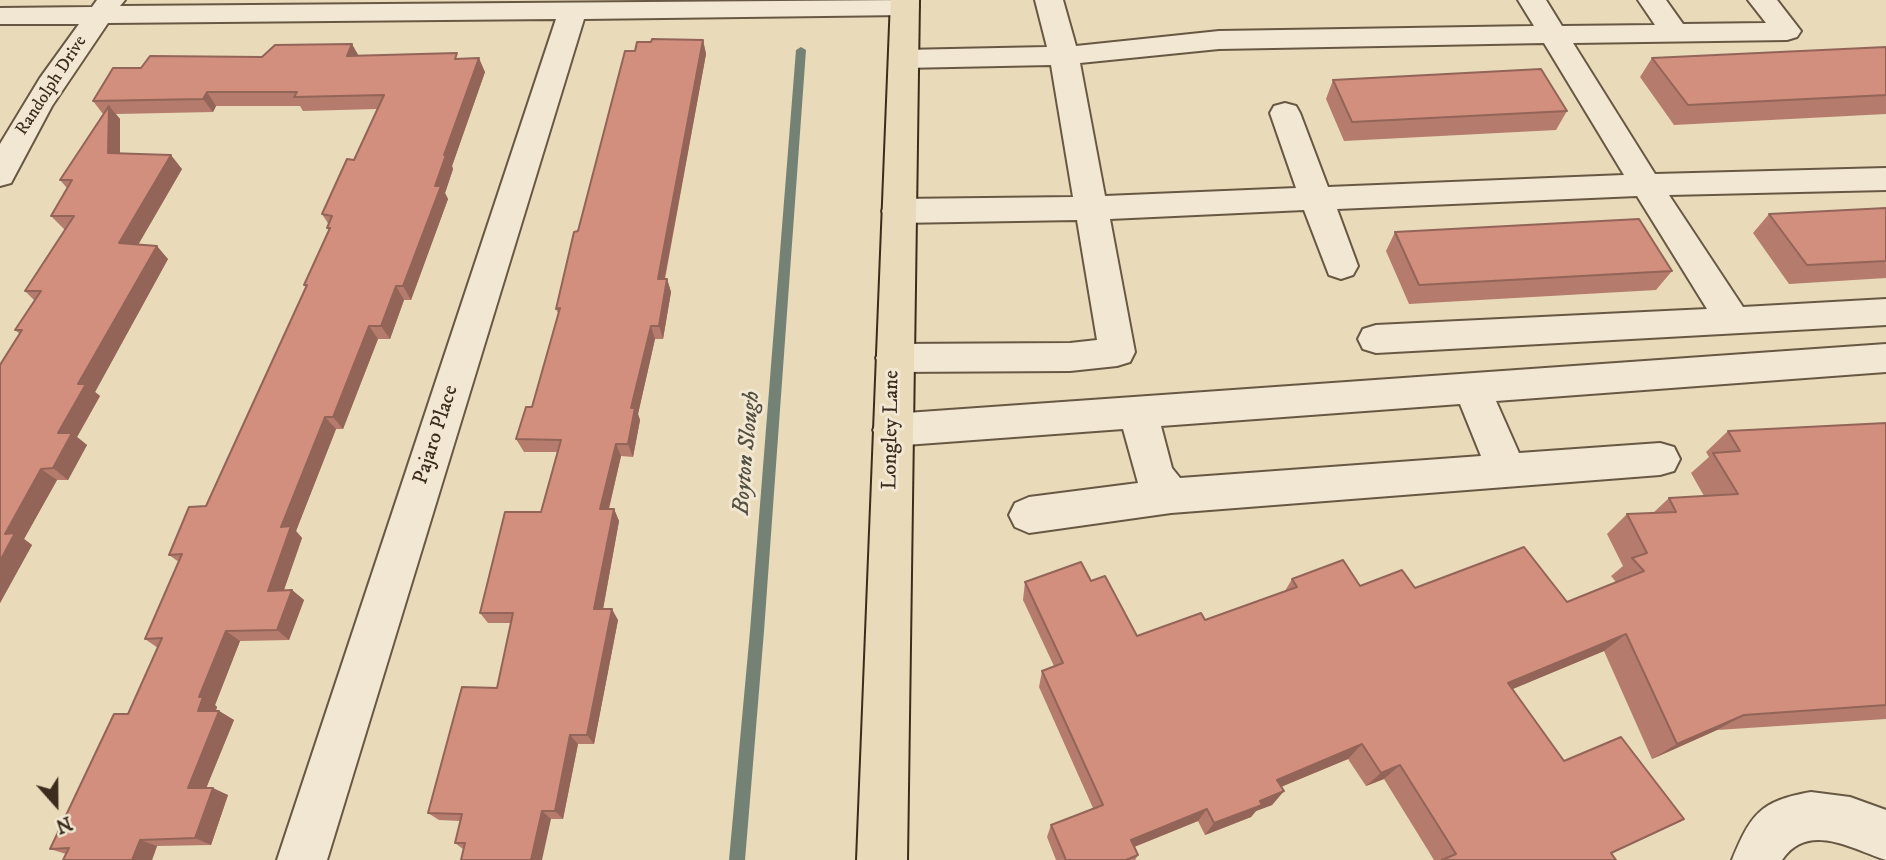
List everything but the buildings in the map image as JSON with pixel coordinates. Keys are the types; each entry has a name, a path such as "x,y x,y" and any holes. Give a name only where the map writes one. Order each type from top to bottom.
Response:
{"main road":[{"name":"Longley Lane","path":"882,860 905,3"}],"street":[{"path":"894,358 1070,357 1117,352 1064,56 1049,0"},
{"path":"1532,0 1733,321"},
{"path":"1652,0 1675,33"},
{"path":"903,59 1064,56 1219,40 1787,31 1762,0"},
{"path":"0,16 105,8 572,11 905,3"},
{"name":"Randolph Drive","path":"0,175 20,131 51,80 105,8"},
{"name":"Pajaro Place","path":"302,860 572,11"},
{"path":"1285,113 1341,266"},
{"path":"898,211 1091,208 1646,185 1886,179"},
{"path":"1376,338 1886,312"},
{"path":"892,430 1886,358"},
{"path":"1472,388 1507,471"},
{"path":"1138,412 1154,475 1171,496"},
{"path":"1030,514 1171,496 1660,458"},
{"path":"1757,860 1761,844 1780,824 1806,815 1839,817 1873,828 1886,836"}],"waterway":[{"name":"Boyton Slough","path":"737,860 801,50"}]}
